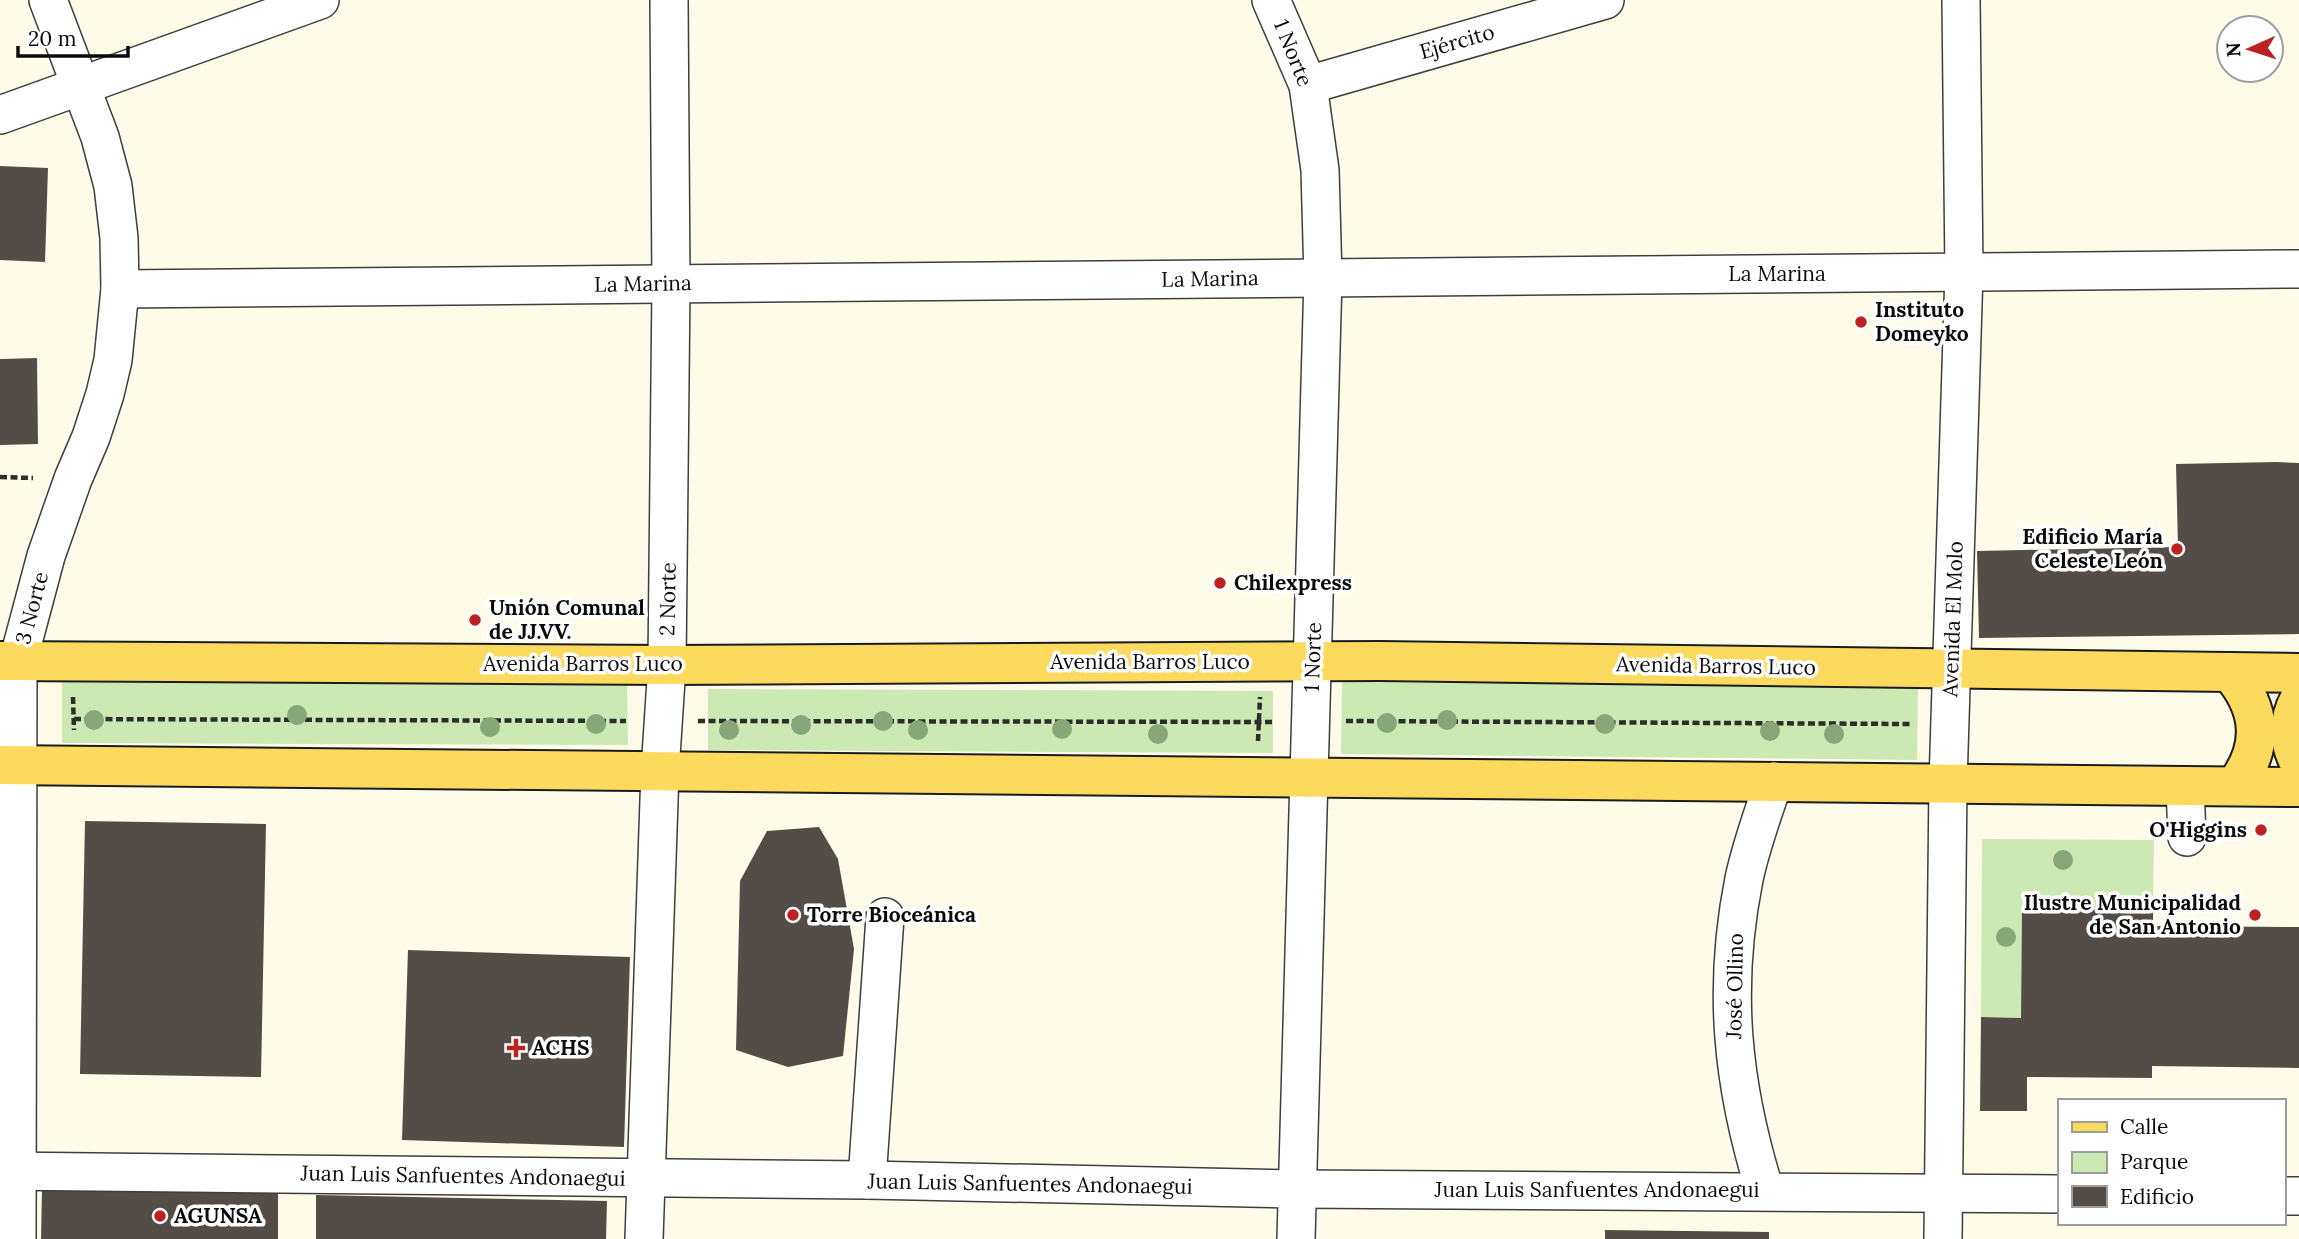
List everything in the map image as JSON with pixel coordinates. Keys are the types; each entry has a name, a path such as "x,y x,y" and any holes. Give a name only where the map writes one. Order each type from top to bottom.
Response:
{"main road":[{"name":"Avenida Barros Luco","path":"9,661 667,665 1313,661 2299,673"},
{"path":"2230,672 2250,700 2256,733 2250,763 2235,786"},
{"path":"2299,699 2291,723 2291,740 2299,762"},
{"path":"9,765 2299,787"}],"street":[{"name":"3 Norte","path":"17,1239 9,1171 9,661 105,394 113,360 120,289 119,238 113,186 100,137 48,0"},
{"path":"0,115 320,0"},
{"name":"2 Norte","path":"644,1239 660,771 667,665 671,284 669,0"},
{"name":"1 Norte","path":"1271,0 1308,85 1320,170 1323,278 1296,1239"},
{"name":"Ejército","path":"1308,85 1605,0"},
{"name":"Avenida El Molo","path":"1943,1239 1948,783 1964,272 1961,0"},
{"name":"La Marina","path":"120,289 2299,270"},
{"name":"José Ollino","path":"1765,1191 1749,1138 1738,1084 1732,1029 1732,973 1736,924 1745,876 1774,781"},
{"path":"2185,786 2187,837"},
{"path":"867,1180 885,917"},
{"name":"Juan Luis Sanfuentes Andonaegui","path":"9,1171 867,1180 1297,1189 2058,1194"}],"path":[{"path":"72,661 75,766"},
{"path":"1258,776 1261,661"},
{"path":"74,719 1911,724"}],"green space":[{"path":"1342,681 1918,686 1917,760 1341,754"},
{"path":"62,682 627,684 628,745 62,743"},
{"path":"708,689 1273,691 1273,753 708,750"},
{"path":"1982,839 2154,840 2153,907 2022,906 2021,1018 1981,1017"}],"building":[{"path":"0,166 48,168 45,262 0,260"},
{"path":"37,358 38,444 0,445 0,359"},
{"name":"Edificio María Celeste León","path":"2299,463 2299,634 1979,638 1977,551 2178,547 2176,464"},
{"path":"85,821 266,824 261,1077 80,1074"},
{"name":"Torre Bioceánica","path":"819,827 838,859 854,949 843,1056 788,1067 736,1050 740,881 767,831"},
{"path":"2022,906 2153,907 2153,926 2299,927 2299,1068 2152,1066 2152,1078 2027,1077 2027,1111 1980,1111 1981,1017 2021,1018"},
{"name":"ACHS","path":"408,950 630,957 624,1147 402,1140"},
{"name":"AGUNSA","path":"42,1190 278,1192 278,1239 41,1239"},
{"path":"316,1195 607,1201 606,1239 316,1239"},
{"path":"1605,1230 1769,1232 1769,1239 1605,1239"}],"place":[{"name":"Instituto Domeyko","path":"1861,322"},
{"name":"Edificio María Celeste León","path":"2177,549"},
{"name":"Chilexpress","path":"1220,583"},
{"name":"Unión Comunal de JJ.VV.","path":"475,620"},
{"name":"O'Higgins","path":"2261,830"},
{"name":"Torre Bioceánica","path":"793,915"},
{"name":"Ilustre Municipalidad de San Antonio","path":"2255,915"},
{"name":"ACHS","path":"516,1048"},
{"name":"AGUNSA","path":"160,1216"}]}
